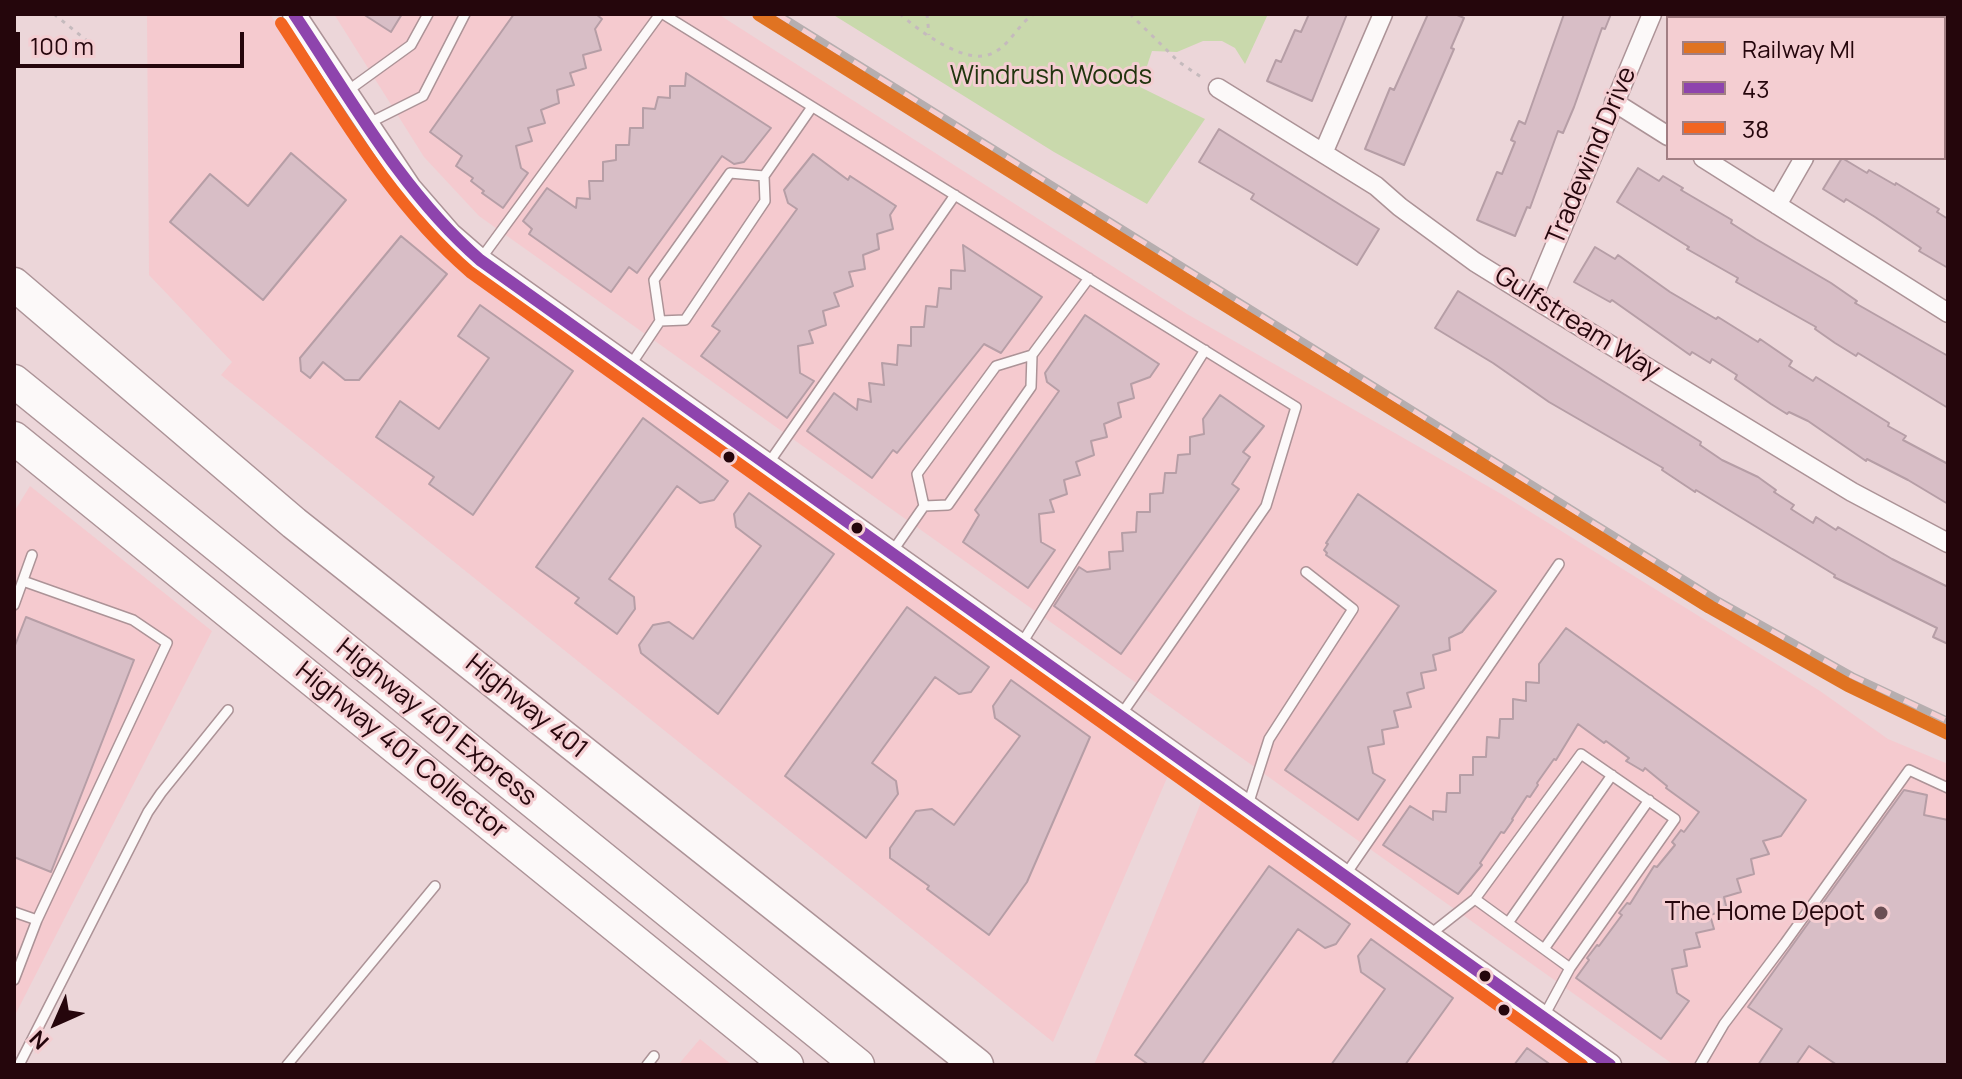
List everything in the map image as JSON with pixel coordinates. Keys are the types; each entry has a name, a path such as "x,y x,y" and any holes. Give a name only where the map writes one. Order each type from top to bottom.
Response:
{"highway":[{"path":"14,284 82,343"},
{"path":"14,300 82,343"},
{"name":"Highway 401","path":"82,343 294,523 977,1065"},
{"name":"Highway 401 Express","path":"14,381 858,1065"},
{"name":"Highway 401 Collector","path":"14,438 787,1065"}],"street":[{"path":"294,14 410,188 450,234 480,260 1022,643 1610,1065"},
{"path":"1324,151 1383,14"},
{"name":"Tradewind Drive","path":"1533,298 1652,14"},
{"name":"Gulfstream Way","path":"1218,88 1376,186 1475,262 1852,492 1948,543"},
{"path":"1614,102 1666,135"},
{"path":"1706,160 1948,313"},
{"path":"1777,205 1803,160"}],"lane":[{"path":"346,92 411,45 428,14"},
{"path":"369,123 423,96 465,14"},
{"path":"480,260 661,14 1296,407 1266,506 1121,715"},
{"path":"660,321 685,320 765,201 764,176 812,107"},
{"path":"630,366 660,321 654,280 730,173 764,176"},
{"path":"768,464 955,195"},
{"path":"924,506 948,505 1031,387 1032,355 1089,278"},
{"path":"1022,643 1205,350"},
{"path":"892,552 924,506 917,474 996,366 1032,355"},
{"path":"14,605 32,555"},
{"path":"1346,875 1559,564"},
{"path":"1247,807 1269,739 1353,609 1306,572"},
{"path":"14,980 37,920 167,643 133,620 23,581"},
{"path":"19,1065 148,812 228,710"},
{"path":"1427,936 1475,899 1581,754 1649,800 1675,819 1570,968 1542,1018"},
{"path":"1700,1065 1724,1024 1909,770 1948,788"},
{"path":"1508,923 1612,775"},
{"path":"1544,949 1649,800"},
{"path":"287,1065 435,886"},
{"path":"1475,899 1570,968"},
{"path":"14,912 37,920"},
{"path":"647,1065 654,1056"}],"path":[{"path":"54,14 86,40"},
{"path":"900,14 945,46 970,56 992,54 1034,14"},
{"path":"927,14 929,35"},
{"path":"1130,14 1179,62 1218,88"}],"shaded area":[{"path":"147,14 270,14 357,148 412,222 486,287 920,598 1170,771 1053,1042 221,375 232,362 149,275"},
{"path":"334,14 718,14 1187,314 1503,495 1820,691 1888,739 1948,764 1948,1065 1674,1065 479,216 424,157"},
{"path":"30,486 212,631 14,1017 14,512"},
{"path":"1204,795 1579,1065 1094,1065"},
{"path":"700,1039 732,1065 678,1065"}],"green space":[{"name":"Windrush Woods","path":"832,14 1268,14 1245,64 1235,48 1222,41 1203,41 1177,52 1152,51 1140,87 1205,119 1147,204 1054,152"}],"building":[{"path":"363,14 402,14 391,32"},
{"path":"514,14 596,14 602,19 595,29 601,50 583,55 586,68 570,73 574,85 557,90 559,103 541,110 545,123 528,128 532,141 516,146 521,168 528,173 503,208 482,193 484,191 471,181 473,178 456,166 462,156 430,132"},
{"path":"1309,14 1347,14 1312,101 1267,81 1276,60 1281,62 1295,30 1301,32"},
{"path":"1428,14 1455,14 1464,18 1451,48 1454,49 1404,165 1365,149 1390,88 1394,90"},
{"path":"1564,14 1611,14 1605,29 1602,28 1563,133 1558,131 1530,208 1527,207 1515,236 1477,220 1497,172 1502,174 1515,142 1511,140 1519,121 1525,124"},
{"path":"686,73 771,128 744,162 734,164 722,156 637,273 629,267 611,292 529,234 532,229 523,221 547,188 576,208 577,198 590,199 589,181 603,181 603,162 616,160 616,145 629,145 630,128 643,128 643,108 655,109 658,97 670,98 670,86 685,86"},
{"path":"1219,129 1379,229 1357,265 1251,199 1254,194 1199,162"},
{"path":"291,153 346,200 263,300 170,222 210,174 248,206"},
{"path":"813,154 848,180 850,176 896,206 890,215 893,229 877,234 879,249 863,255 865,269 849,272 853,286 834,293 839,306 823,311 826,325 809,331 813,343 798,346 800,373 814,381 787,418 701,356 720,331 712,326 797,209 788,203 784,190"},
{"path":"1841,160 1845,160 1867,173 1869,170 1896,183 1939,209 1937,212 1948,219 1948,268 1919,251 1921,248 1875,217 1823,189"},
{"path":"1638,168 1659,181 1663,176 1683,188 1681,190 1732,220 1731,223 1831,283 1857,301 1855,303 1948,356 1948,408 1736,282 1738,278 1687,249 1689,247 1617,202"},
{"path":"401,236 447,274 359,380 345,380 323,362 310,378 301,371 300,358"},
{"path":"963,245 1042,297 1001,353 984,344 897,453 893,450 872,478 807,431 834,393 857,410 858,399 871,402 869,383 884,385 882,363 897,365 898,345 911,346 911,327 924,327 926,306 937,307 939,288 951,289 951,270 965,271"},
{"path":"1595,247 1615,259 1618,255 1670,292 1758,342 1760,339 1792,361 1789,366 1813,381 1816,377 1889,423 1888,426 1906,436 1903,440 1948,464 1948,504 1908,480 1866,461 1808,421 1789,412 1787,414 1771,404 1735,379 1737,375 1712,359 1710,363 1692,352 1690,355 1612,300 1610,302 1574,282"},
{"path":"1458,291 1701,442 1700,445 1722,460 1758,477 1794,505 1791,509 1813,523 1816,517 1836,530 1838,527 1948,587 1948,644 1933,637 1937,628 1834,577 1695,492 1663,468 1549,402 1435,328"},
{"path":"480,305 573,371 473,515 429,484 434,477 376,437 400,401 439,429 489,358 458,336"},
{"path":"1085,315 1159,364 1150,377 1131,384 1134,398 1118,403 1121,417 1104,424 1107,437 1091,441 1094,455 1076,462 1080,475 1064,480 1067,494 1050,500 1054,512 1039,514 1041,542 1055,550 1028,588 963,542 979,515 975,510 1059,391 1047,382 1045,373"},
{"path":"1220,395 1264,426 1243,452 1250,457 1232,484 1239,489 1121,654 1054,606 1079,567 1087,572 1110,569 1109,552 1123,551 1122,533 1136,532 1137,512 1150,512 1150,494 1163,493 1165,473 1176,473 1178,455 1190,454 1190,437 1204,434 1203,419"},
{"path":"643,418 728,481 714,500 700,503 677,486 609,579 634,597 635,609 617,634 575,603 579,598 536,567"},
{"path":"749,493 834,554 718,714 641,653 639,645 653,625 669,622 693,639 761,546 736,527 734,514"},
{"path":"1358,494 1496,591 1462,632 1449,638 1450,650 1433,655 1436,670 1421,673 1424,688 1407,693 1411,707 1394,711 1398,727 1382,730 1384,744 1368,747 1373,773 1385,780 1358,820 1285,770 1399,606 1326,555 1324,550"},
{"path":"907,607 989,667 971,692 959,694 935,677 872,763 896,781 898,794 866,838 785,776"},
{"path":"26,617 134,660 51,872 14,857 14,648"},
{"path":"1566,628 1806,800 1781,836 1763,841 1769,854 1751,859 1754,874 1737,879 1741,892 1724,897 1727,910 1710,915 1714,929 1696,933 1700,947 1684,950 1687,966 1672,969 1677,993 1689,1001 1661,1039 1576,978 1589,960 1587,958 1622,915 1619,913 1627,903 1630,904 1654,866 1657,867 1675,845 1672,842 1681,830 1684,832 1699,812 1645,768 1643,771 1626,761 1629,758 1578,724 1530,797 1527,796 1504,833 1501,832 1480,863 1482,865 1458,894 1383,845 1410,806 1433,820 1433,811 1446,812 1447,793 1460,793 1460,775 1473,775 1473,757 1486,757 1487,737 1499,738 1500,719 1513,719 1513,699 1526,701 1526,682 1539,683 1539,664"},
{"path":"1011,680 1090,737 1027,882 989,935 890,858 890,848 916,811 932,809 954,825 1020,736 995,718 993,706"},
{"name":"The Home Depot","path":"1904,790 1927,795 1924,815 1948,820 1948,1065 1837,1065 1809,1046 1796,1065 1758,1065 1782,1029 1748,1007"},
{"path":"1269,866 1350,924 1336,944 1325,948 1298,929 1201,1065 1149,1065 1135,1055"},
{"path":"1371,939 1453,998 1405,1065 1331,1065 1385,989 1361,972 1358,956"},
{"path":"1527,1048 1551,1065 1514,1065"}],"railway":[{"path":"777,14 1715,599 1852,676 1948,721"}],"rail line":[{"name":"MI","path":"759,14 1710,607 1848,685 1948,733"}],"transit line":[{"name":"43","path":"294,14 402,175 426,205 480,260 1610,1065"},
{"name":"38","path":"281,23 390,186 441,245 470,272 1582,1065"}],"place":[{"name":"The Home Depot","path":"1881,913"}]}
